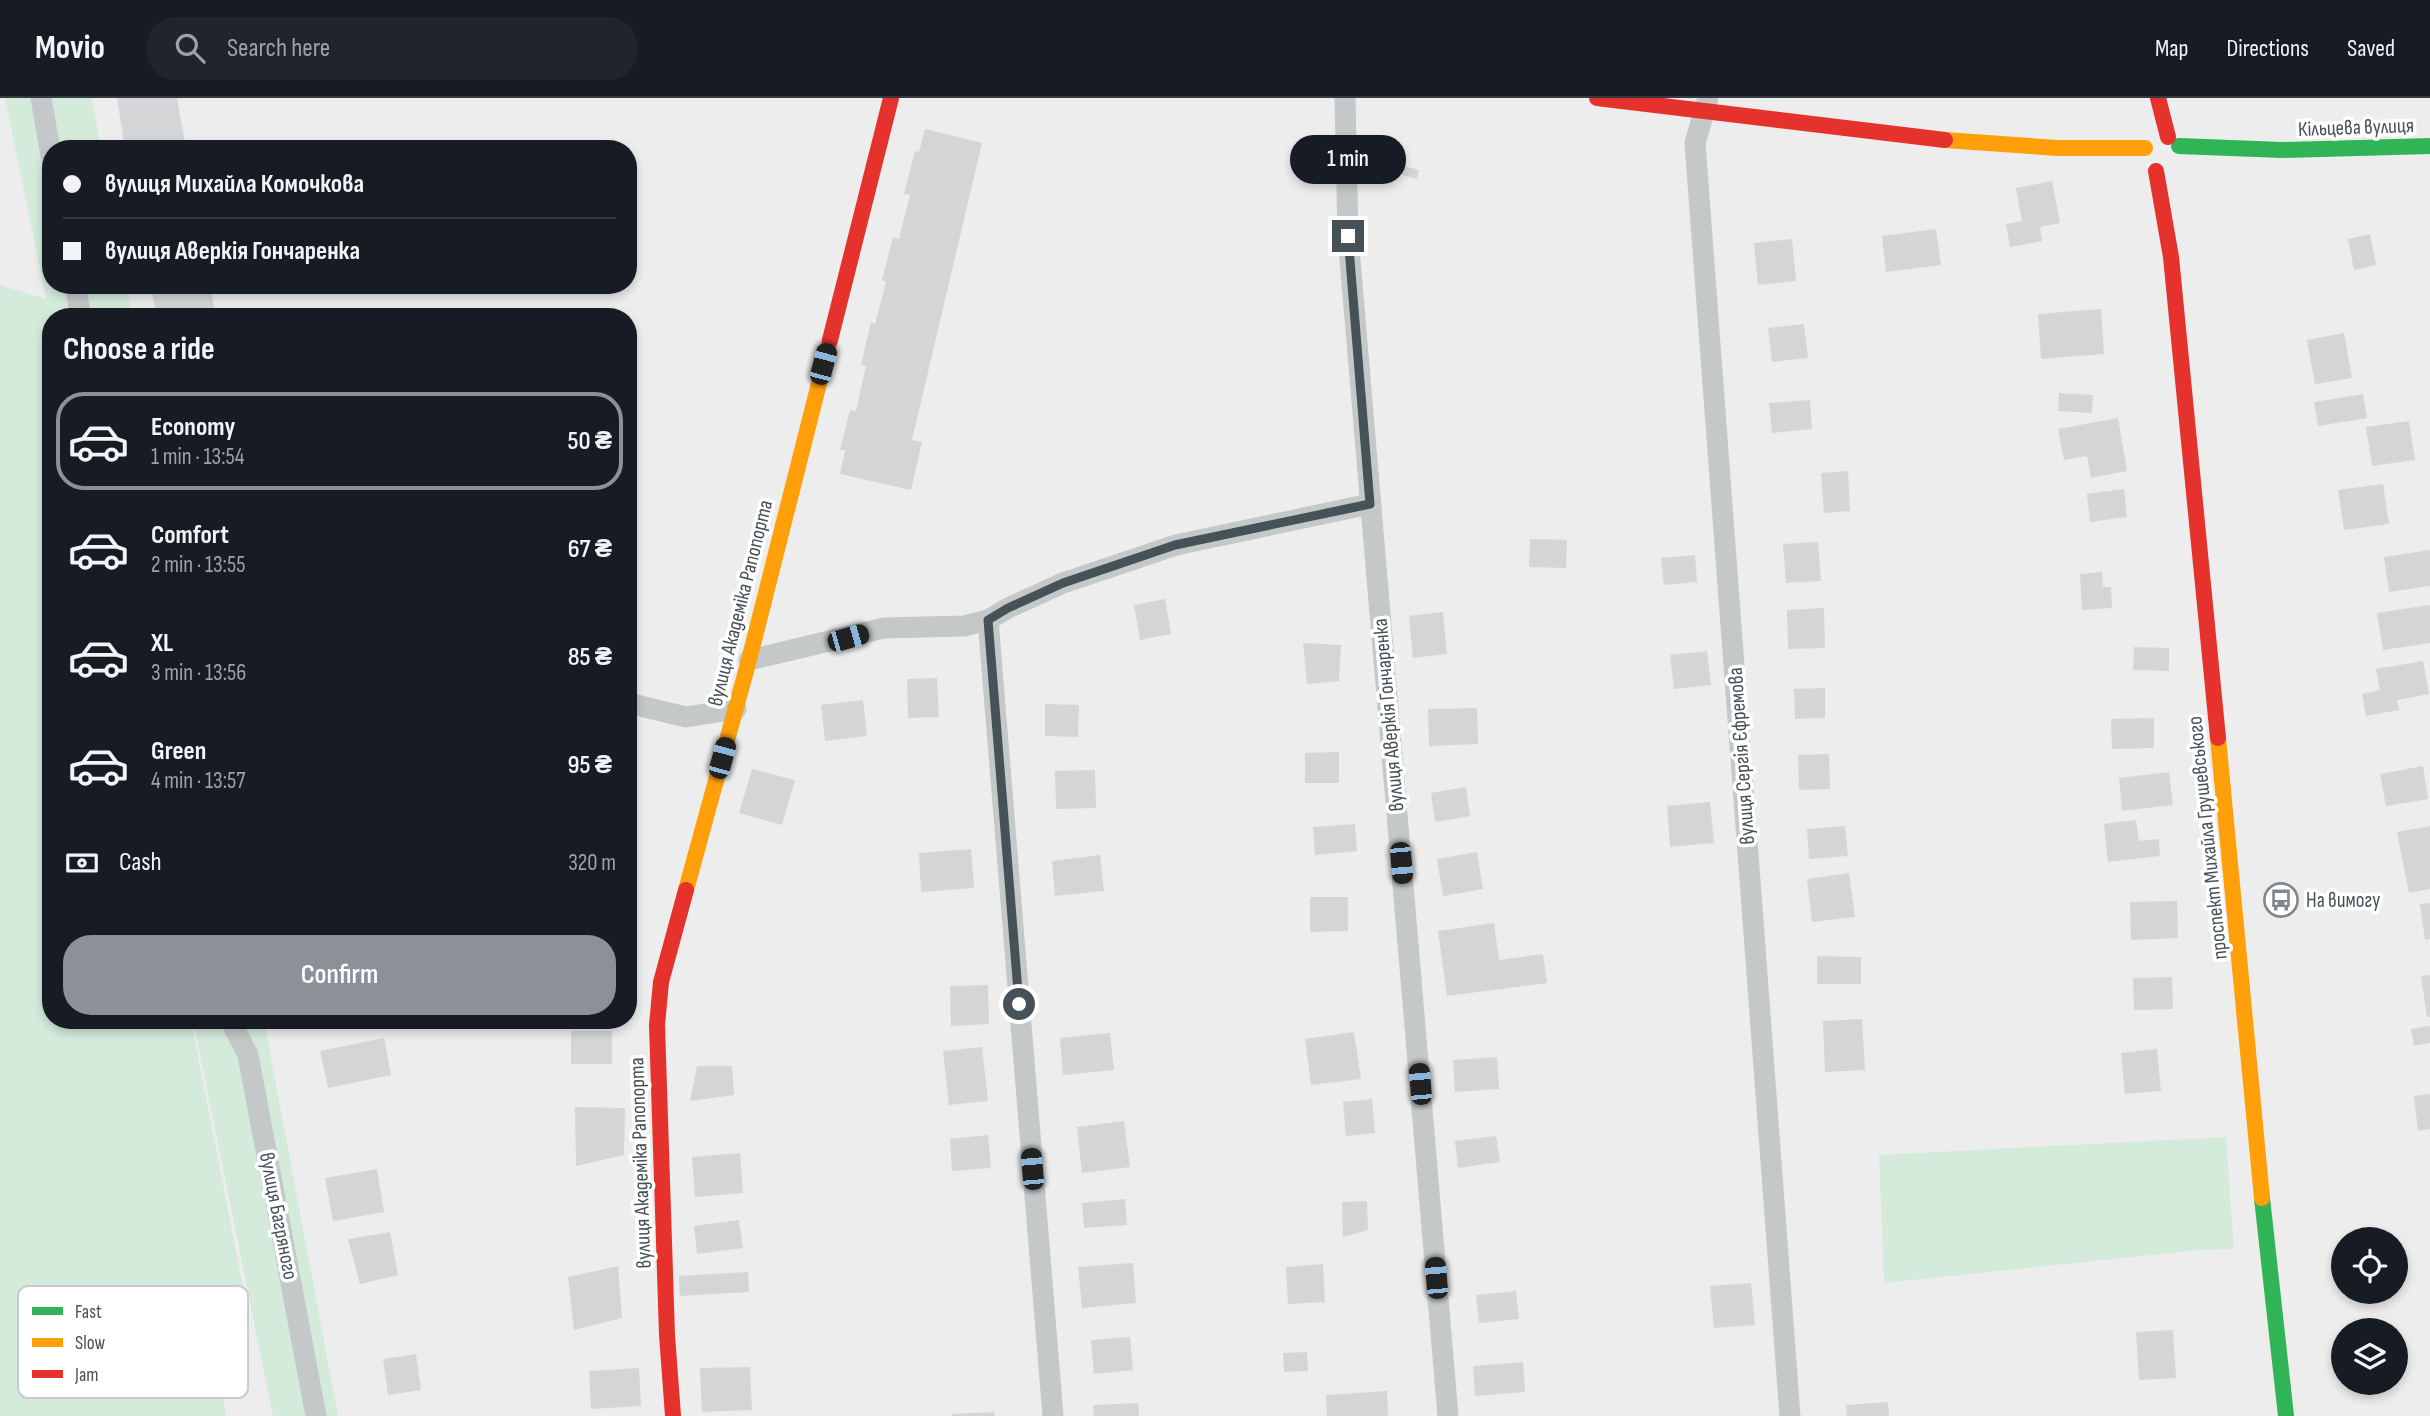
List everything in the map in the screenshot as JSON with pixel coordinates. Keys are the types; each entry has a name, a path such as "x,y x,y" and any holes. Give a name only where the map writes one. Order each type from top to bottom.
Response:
{"street":[{"path":"41,98 48,140"},
{"name":"вулиця Академіка Рапопорта","path":"673,1416 666,1321 658,1014 661,982 749,660 891,98"},
{"name":"вулиця Аверкія Гончаренка","path":"1345,98 1348,236 1448,1416"},
{"name":"Кільцева вулиця","path":"1597,98 1707,105 1945,139 2164,155 2430,146"},
{"name":"проспект Михайла Грушевського","path":"2155,98 2164,155 2171,257 2265,1229 2286,1416"},
{"name":"вулиця Сергія Єфремова","path":"1707,105 1695,143 1790,1416"},
{"path":"749,660 884,628 964,626 988,620 1017,603 1063,583 1175,545 1370,504"},
{"path":"988,620 1053,1416"},
{"path":"637,705 686,717 736,709"},
{"name":"вулиця Багряного","path":"235,1029 248,1055 316,1416"}],"green space":[{"path":"5,98 92,98 99,140 42,140 42,279"},
{"path":"0,285 46,299 45,294 128,294 130,308 42,308 42,1029 193,1029 243,1286 18,1286 18,1398 223,1398 226,1416 0,1416"},
{"path":"195,1029 266,1029 338,1416 273,1416"},
{"path":"2226,1137 2234,1249 2199,1250 1884,1283 1879,1155"}],"building":[{"path":"117,98 177,98 184,140 124,140"},
{"path":"925,129 982,143 912,440 922,442 911,490 840,474 845,450 840,450 850,410 856,411 866,366 861,365 871,322 875,324 886,282 882,280 893,237 899,239 910,195 904,194 915,151 919,152"},
{"path":"1404,166 1419,170 1417,179 1402,175"},
{"path":"2052,181 2060,223 2040,227 2042,241 2010,247 2006,224 2022,221 2016,188"},
{"path":"1936,229 1941,265 1886,272 1882,236"},
{"path":"2370,234 2376,265 2354,270 2348,239"},
{"path":"1792,239 1796,281 1758,285 1754,243"},
{"path":"152,294 212,294 214,308 155,308"},
{"path":"2101,309 2104,354 2041,359 2038,314"},
{"path":"1804,324 1808,358 1772,362 1768,328"},
{"path":"2344,333 2352,378 2315,384 2307,340"},
{"path":"2059,393 2093,395 2092,413 2058,411"},
{"path":"2363,394 2367,418 2318,426 2314,402"},
{"path":"1810,400 1812,429 1772,433 1769,403"},
{"path":"2118,418 2127,471 2091,478 2087,456 2064,460 2058,429"},
{"path":"2409,421 2415,460 2372,466 2366,427"},
{"path":"1848,471 1850,511 1824,513 1821,473"},
{"path":"2383,484 2389,524 2344,530 2338,490"},
{"path":"2124,489 2127,517 2090,522 2087,494"},
{"path":"1530,539 1567,540 1566,568 1529,567"},
{"path":"1818,542 1821,581 1786,583 1783,544"},
{"path":"2430,550 2430,586 2389,592 2384,557"},
{"path":"1695,555 1697,582 1664,585 1661,558"},
{"path":"2102,572 2103,587 2111,587 2112,608 2082,610 2080,574"},
{"path":"1165,599 1171,634 1140,640 1134,605"},
{"path":"2430,605 2430,643 2383,650 2377,613"},
{"path":"1824,608 1825,648 1788,649 1787,610"},
{"path":"1443,612 1447,654 1413,658 1409,616"},
{"path":"1303,643 1341,645 1339,681 1307,684"},
{"path":"2134,647 2169,648 2169,671 2133,670"},
{"path":"1707,651 1711,685 1674,689 1670,655"},
{"path":"2423,661 2429,694 2397,700 2399,710 2366,716 2362,694 2380,690 2376,669"},
{"path":"937,678 939,717 908,718 907,679"},
{"path":"1825,688 1825,718 1795,719 1794,689"},
{"path":"863,700 867,736 825,741 821,705"},
{"path":"1045,704 1079,705 1078,737 1045,736"},
{"path":"1477,708 1478,744 1429,746 1428,709"},
{"path":"2154,718 2154,748 2112,749 2111,719"},
{"path":"1339,752 1339,783 1305,783 1305,753"},
{"path":"1829,754 1830,789 1799,790 1798,755"},
{"path":"2423,766 2428,799 2386,806 2380,774"},
{"path":"752,769 795,780 782,825 739,813"},
{"path":"1095,770 1096,808 1056,809 1055,771"},
{"path":"2169,772 2173,805 2122,811 2119,778"},
{"path":"1466,787 1470,816 1435,822 1431,793"},
{"path":"1710,802 1714,843 1670,847 1667,806"},
{"path":"2136,820 2139,841 2159,839 2160,856 2108,862 2104,824"},
{"path":"1355,824 1357,851 1315,855 1313,827"},
{"path":"1845,826 1848,856 1809,859 1807,829"},
{"path":"2430,826 2430,889 2409,893 2397,832"},
{"path":"971,849 974,888 921,892 919,853"},
{"path":"1477,852 1483,889 1443,896 1437,859"},
{"path":"1100,855 1104,891 1055,896 1052,861"},
{"path":"1849,873 1855,917 1812,922 1807,879"},
{"path":"1310,897 1348,897 1348,931 1310,932"},
{"path":"2177,901 2178,938 2131,940 2130,902"},
{"path":"2430,903 2430,939 2425,940 2420,904"},
{"path":"1494,923 1499,960 1543,954 1547,983 1447,996 1438,931"},
{"path":"1817,956 1861,957 1861,984 1817,984"},
{"path":"2430,975 2430,1017 2427,1017 2421,976"},
{"path":"2172,977 2173,1009 2134,1010 2133,978"},
{"path":"988,985 989,1024 951,1026 950,986"},
{"path":"1862,1019 1865,1070 1825,1072 1823,1021"},
{"path":"2430,1026 2430,1043 2414,1046 2411,1029"},
{"path":"571,1031 612,1031 612,1064 571,1064"},
{"path":"1354,1032 1361,1079 1311,1085 1305,1039"},
{"path":"1110,1033 1114,1070 1063,1075 1060,1038"},
{"path":"384,1038 391,1075 328,1088 320,1051"},
{"path":"982,1047 988,1101 949,1105 943,1051"},
{"path":"2157,1049 2161,1091 2125,1094 2121,1053"},
{"path":"1497,1057 1499,1089 1455,1092 1453,1060"},
{"path":"697,1066 732,1066 734,1095 690,1101"},
{"path":"2430,1094 2430,1129 2418,1131 2414,1096"},
{"path":"1372,1099 1375,1133 1346,1136 1343,1102"},
{"path":"575,1107 625,1108 624,1155 576,1166"},
{"path":"1124,1121 1130,1167 1082,1173 1077,1127"},
{"path":"988,1135 991,1168 952,1171 950,1139"},
{"path":"1496,1136 1500,1162 1458,1168 1455,1141"},
{"path":"740,1153 743,1193 695,1197 692,1157"},
{"path":"377,1169 384,1212 333,1221 325,1178"},
{"path":"1125,1199 1127,1225 1084,1228 1082,1203"},
{"path":"1367,1201 1368,1230 1343,1237 1342,1202"},
{"path":"739,1220 743,1248 697,1254 694,1226"},
{"path":"390,1232 398,1275 360,1284 348,1239"},
{"path":"1133,1263 1136,1303 1082,1308 1078,1267"},
{"path":"1323,1264 1325,1302 1288,1304 1286,1267"},
{"path":"618,1266 622,1318 574,1330 568,1277"},
{"path":"748,1272 749,1292 680,1296 679,1276"},
{"path":"1751,1283 1755,1325 1714,1328 1710,1286"},
{"path":"1516,1291 1519,1319 1479,1323 1476,1295"},
{"path":"2173,1330 2176,1378 2139,1380 2136,1332"},
{"path":"1130,1337 1133,1370 1094,1374 1091,1340"},
{"path":"1307,1352 1308,1371 1284,1372 1283,1353"},
{"path":"416,1354 421,1390 388,1395 383,1359"},
{"path":"1523,1362 1525,1392 1475,1396 1473,1366"},
{"path":"750,1367 752,1410 702,1412 700,1368"},
{"path":"639,1368 641,1406 591,1409 589,1371"},
{"path":"1387,1391 1388,1416 1327,1416 1326,1395"},
{"path":"1888,1402 1889,1416 1847,1416 1846,1405"},
{"path":"1138,1403 1139,1416 1094,1416 1093,1405"},
{"path":"994,1412 995,1416 952,1416 952,1414"}],"traffic: fast":[{"path":"2179,146 2282,150 2430,146"},
{"path":"2262,1198 2286,1416"}],"traffic: slow":[{"path":"1945,140 2058,148 2145,148"},
{"path":"686,890 749,660 830,340"},
{"path":"2218,738 2262,1198"}],"traffic: jam":[{"path":"830,340 891,98"},
{"path":"1597,98 1945,140"},
{"path":"2158,98 2168,137"},
{"path":"2156,171 2171,257 2218,738"},
{"path":"673,1416 667,1335 657,1025 661,982 686,890"}],"place":[{"name":"На вимогу","path":"2281,900"}],"route":[{"path":"1019,1004 988,620 1063,583 1175,545 1370,504 1348,236"}]}
